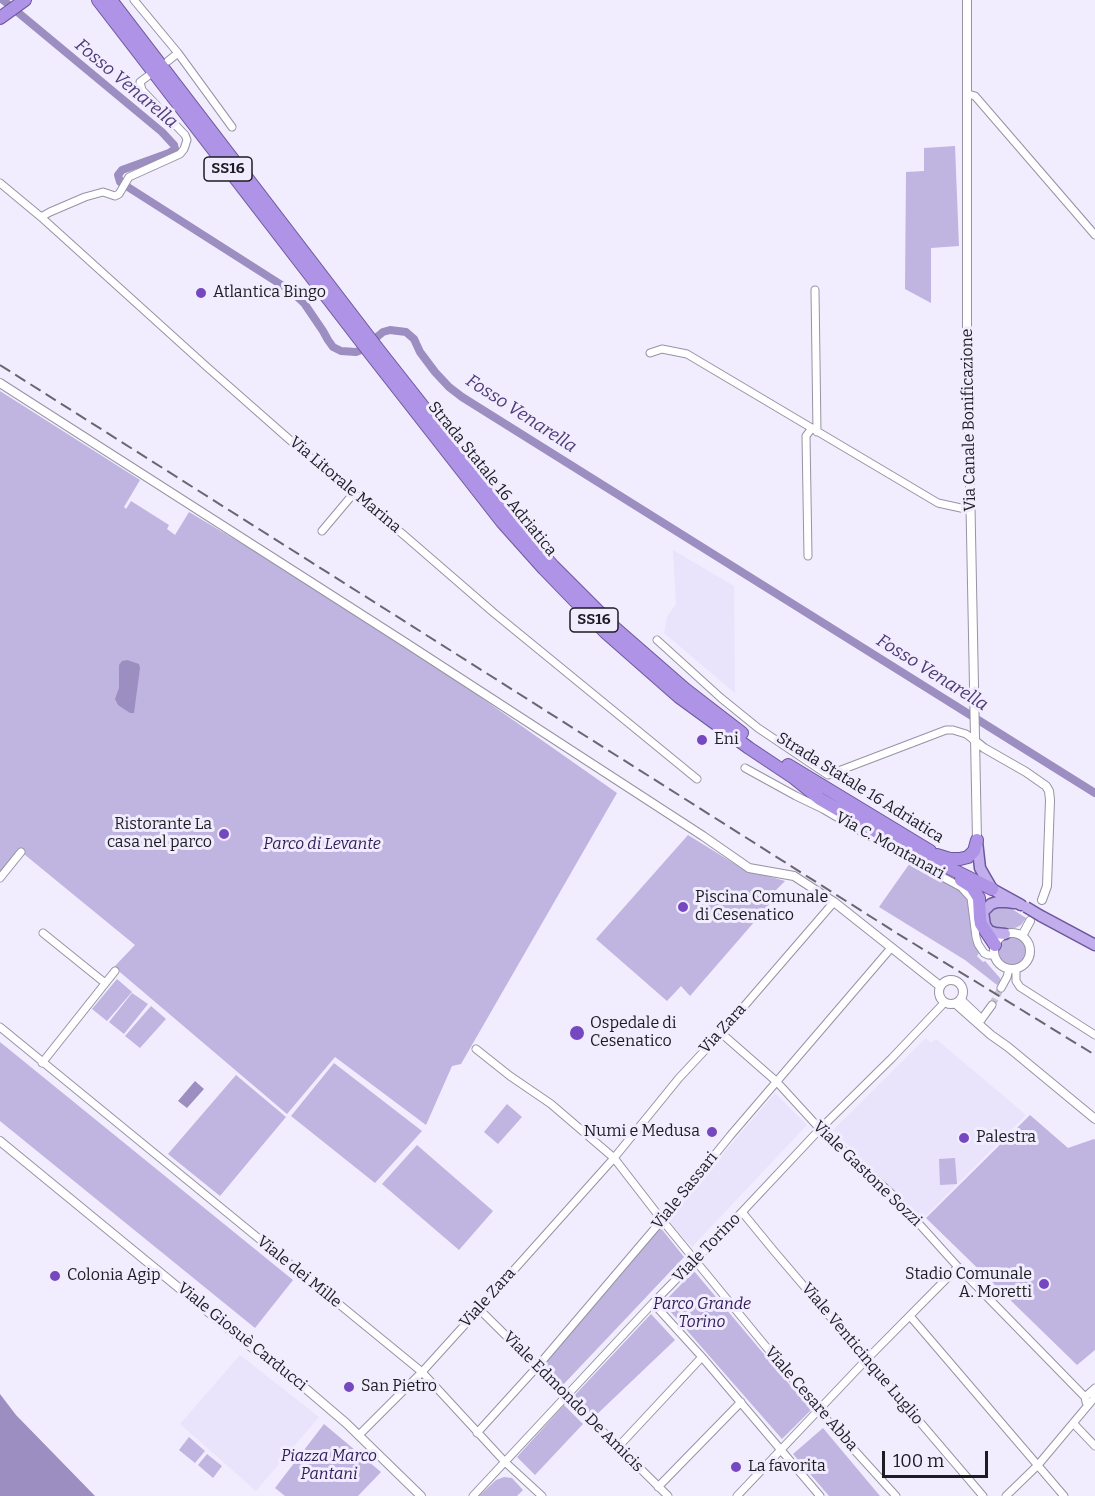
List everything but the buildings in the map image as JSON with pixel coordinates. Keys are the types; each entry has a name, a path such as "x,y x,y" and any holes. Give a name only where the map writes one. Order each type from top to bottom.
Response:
{"highway":[{"path":"2,17 24,0"},
{"path":"92,0 109,6"},
{"name":"Strada Statale 16 Adriatica","path":"98,0 109,6 377,355 511,518 553,566 615,628 685,689 752,741 932,856 992,889"},
{"path":"932,856 950,859 968,857 974,851 977,840"},
{"path":"932,856 976,892 980,898 981,924 995,950"}],"main road":[{"path":"977,840 980,868 992,889"},
{"name":"Strada Statale 16 Adriatica","path":"992,889 1095,945"},
{"path":"1005,934 989,931 985,925 983,912 991,904 997,902 1024,906"}],"street":[{"path":"134,0 178,53 232,127"},
{"name":"Via Canale Bonificazione","path":"967,0 967,328 977,840"},
{"path":"168,61 178,53"},
{"path":"41,217 85,197 103,192 115,196 119,194 129,177 180,154 184,149 187,140 185,135 142,90 140,82 148,76"},
{"path":"968,94 975,96 1095,235"},
{"name":"Via Litorale Marina","path":"0,183 299,448 494,613 697,779"},
{"path":"814,430 815,290"},
{"path":"650,353 663,349 687,354 938,503 970,510"},
{"path":"0,383 416,649 703,836 748,868 794,876 834,902 940,986"},
{"path":"808,556 806,436 814,430"},
{"path":"322,531 354,493"},
{"path":"657,640 758,728 828,775 946,730 953,730 974,738 984,748 1026,772 1046,786 1049,791 1047,886 1042,900"},
{"name":"Via C. Montanari","path":"745,768 961,887 969,894 972,903 978,944 988,955 995,950"},
{"path":"0,878 21,852"},
{"name":"Via Zara","path":"614,1158 679,1078 834,902"},
{"path":"1023,936 1030,921"},
{"path":"43,933 105,983"},
{"path":"1000,988 1012,969 1026,964 1030,955 1029,944 1023,936 1014,933 1005,934 998,940 995,950 999,964 1012,969"},
{"name":"Viale Sassari","path":"477,1433 537,1367 891,948"},
{"path":"1012,969 1020,987 1095,1035"},
{"path":"42,1063 115,971"},
{"path":"952,980 959,983 963,989 958,1002 948,1005 939,997 940,986 945,981 952,980"},
{"path":"958,1002 981,1020 1008,1047"},
{"path":"958,1002 991,1035 1095,1119"},
{"name":"Viale Torino","path":"473,1496 694,1260 944,1003"},
{"path":"981,1020 992,1005"},
{"name":"Viale dei Mille","path":"0,1027 422,1372 505,1462 542,1496"},
{"name":"Viale Gastone Sozzi","path":"721,1033 777,1082 820,1129 893,1195 958,1267 1086,1397"},
{"name":"Viale Cesare Abba","path":"476,1049 551,1104 614,1158 694,1260 819,1410 896,1496"},
{"name":"Viale Giosuè Carducci","path":"0,1141 246,1343 298,1382 359,1435 421,1496"},
{"name":"Viale Zara","path":"359,1435 422,1372 614,1158"},
{"name":"Viale Venticinque Luglio","path":"742,1212 983,1496"},
{"path":"737,1496 958,1267"},
{"path":"653,1303 820,1496"},
{"name":"Viale Edmondo De Amicis","path":"479,1309 668,1496"},
{"path":"910,1316 1064,1496"},
{"path":"618,1447 702,1357"},
{"path":"1086,1407 1086,1397 1095,1388"},
{"path":"1006,1496 1038,1465 1095,1397"},
{"path":"658,1487 741,1402"},
{"path":"1073,1424 1095,1446"}],"shaded area":[{"path":"673,550 734,586 735,693 664,633 667,617 676,604"},
{"path":"127,660 139,664 140,668 134,713 118,705 115,699 119,688 119,665 122,661"},
{"path":"926,1038 931,1043 936,1039 1026,1115 922,1220 833,1130"},
{"path":"195,1081 204,1089 187,1108 178,1101"},
{"path":"775,1093 807,1125 692,1247 667,1219"},
{"path":"240,1355 319,1417 256,1491 180,1424"},
{"path":"0,1394 16,1415 95,1496 0,1496"}],"green space":[{"path":"955,146 959,246 931,248 931,303 905,289 906,172 924,171 924,148"},
{"name":"Parco di Levante","path":"0,391 140,480 124,507 126,509 131,501 169,525 167,529 175,535 189,512 439,668 617,793 461,1064 452,1066 426,1125 335,1057 287,1114 114,967 135,945 19,850 0,872"},
{"path":"688,835 743,869 785,881 772,894 775,898 690,996 681,986 667,1001 596,939"},
{"path":"910,863 962,891 967,898 972,940 979,953 977,956 983,962 985,961 1000,978 1001,981 997,985 965,960 879,907"},
{"path":"995,906 1009,907 1026,918 1021,925 1015,928 998,931 989,927 987,913"},
{"path":"1012,937 1023,941 1027,952 1023,963 1012,967 1001,963 997,952 1001,941"},
{"path":"117,979 132,992 107,1021 92,1009"},
{"path":"132,993 148,1004 124,1034 109,1022"},
{"path":"151,1006 166,1019 140,1048 125,1036"},
{"path":"0,1042 293,1280 255,1328 0,1121"},
{"path":"334,1063 422,1131 375,1183 291,1116"},
{"path":"236,1075 286,1117 220,1196 168,1154"},
{"path":"507,1104 522,1117 498,1144 484,1132"},
{"name":"Stadio Comunale A. Moretti","path":"1030,1115 1068,1148 1095,1140 1095,1350 1077,1365 926,1218"},
{"path":"417,1145 493,1211 459,1250 382,1184"},
{"path":"955,1158 957,1184 940,1185 939,1159"},
{"path":"660,1227 684,1257 561,1387 541,1368"},
{"name":"Parco Grande Torino","path":"694,1271 811,1410 782,1439 663,1303"},
{"path":"651,1314 675,1340 593,1418 573,1397"},
{"path":"564,1405 583,1424 535,1475 517,1457"},
{"name":"Piazza Marco Pantani","path":"324,1424 381,1472 358,1496 285,1496 275,1488"},
{"path":"823,1428 880,1496 829,1496 793,1454"},
{"path":"189,1437 205,1451 195,1463 179,1450"},
{"path":"207,1454 222,1466 213,1478 198,1465"},
{"path":"504,1477 512,1478 523,1490 517,1496 479,1496 496,1480"}],"waterway":[{"name":"Fosso Venarella","path":"3,0 162,132 174,145 175,149 169,153 122,170 118,175 120,182 291,291 304,303 333,347 341,351 356,352 383,332 390,330 406,332 414,339 420,352 435,372 462,397 1095,793"}],"tunnel":[{"path":"992,1005 1001,988"}],"railway":[{"path":"0,365 895,932 1095,1055"}],"place":[{"name":"Atlantica Bingo","path":"201,293"},
{"name":"Eni","path":"702,740"},
{"name":"Ristorante La casa nel parco","path":"224,834"},
{"name":"Piscina Comunale di Cesenatico","path":"683,907"},
{"name":"Ospedale di Cesenatico","path":"577,1033"},
{"name":"Numi e Medusa","path":"712,1132"},
{"name":"Palestra","path":"964,1138"},
{"name":"Colonia Agip","path":"55,1276"},
{"name":"Stadio Comunale A. Moretti","path":"1044,1284"},
{"name":"San Pietro","path":"349,1387"},
{"name":"La favorita","path":"736,1467"}]}
